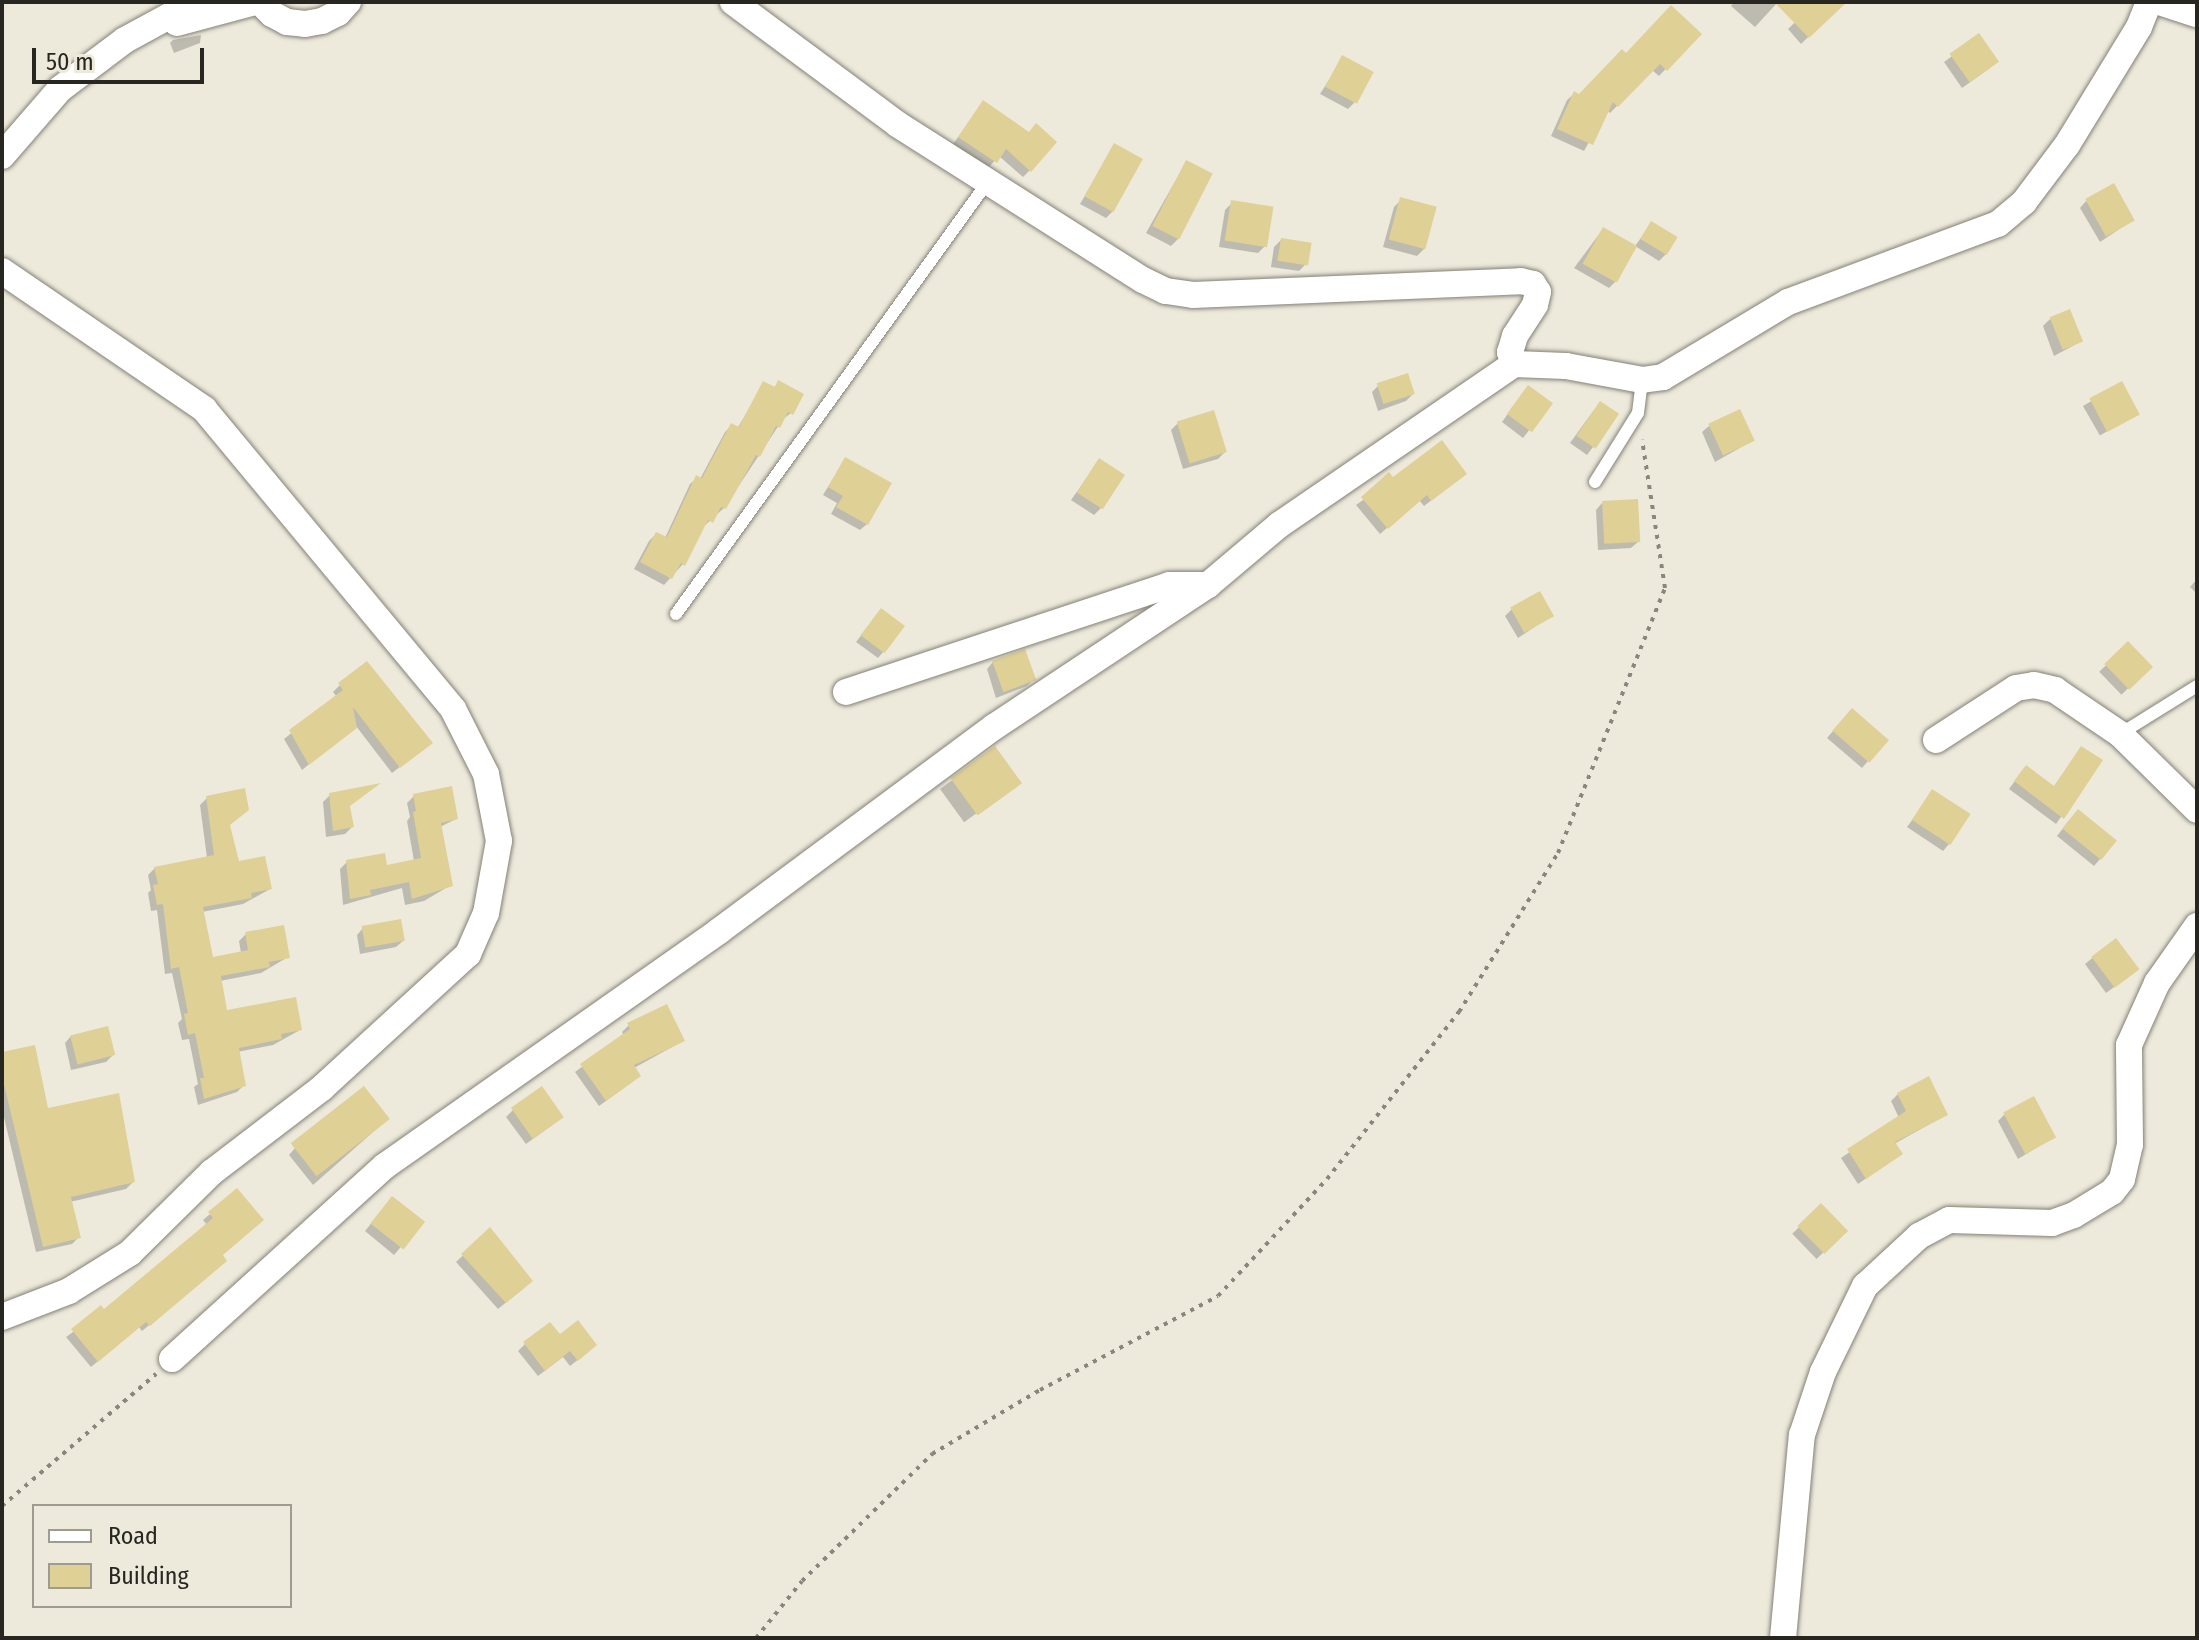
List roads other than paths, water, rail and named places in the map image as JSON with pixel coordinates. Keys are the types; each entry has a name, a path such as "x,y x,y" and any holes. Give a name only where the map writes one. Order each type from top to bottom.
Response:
{"street":[{"path":"2,156 60,89 125,40 195,2"},
{"path":"125,40 258,2 279,18 305,24 322,21 338,13 348,2"},
{"path":"733,2 897,124 1143,280 1166,291 1193,295 1521,281 1533,284 1538,292 1535,305 1515,336 1510,352 1514,364"},
{"path":"172,1359 385,1166 719,931 994,727 1208,585 1279,525 1514,364 1566,366 1642,380 1663,377 1788,302 1998,224 2024,202 2059,157 2139,27 2149,2"},
{"path":"2159,2 2197,14"},
{"path":"2,271 204,409 453,709 486,774 499,841 486,913 468,954 322,1088 212,1172 130,1253 69,1291 3,1312"},
{"path":"846,692 1169,585 1208,585"},
{"path":"1936,740 2016,688 2034,685 2055,690 2120,734 2197,810"},
{"path":"1783,1638 1802,1435 1823,1372 1865,1286 1919,1236 1949,1220 2052,1223 2096,1204 2112,1192 2122,1179 2130,1145 2129,1045 2157,983 2197,926"}],"lane":[{"path":"676,614 987,183"},
{"path":"1595,482 1638,413 1642,380"},
{"path":"2120,734 2197,686"}]}
